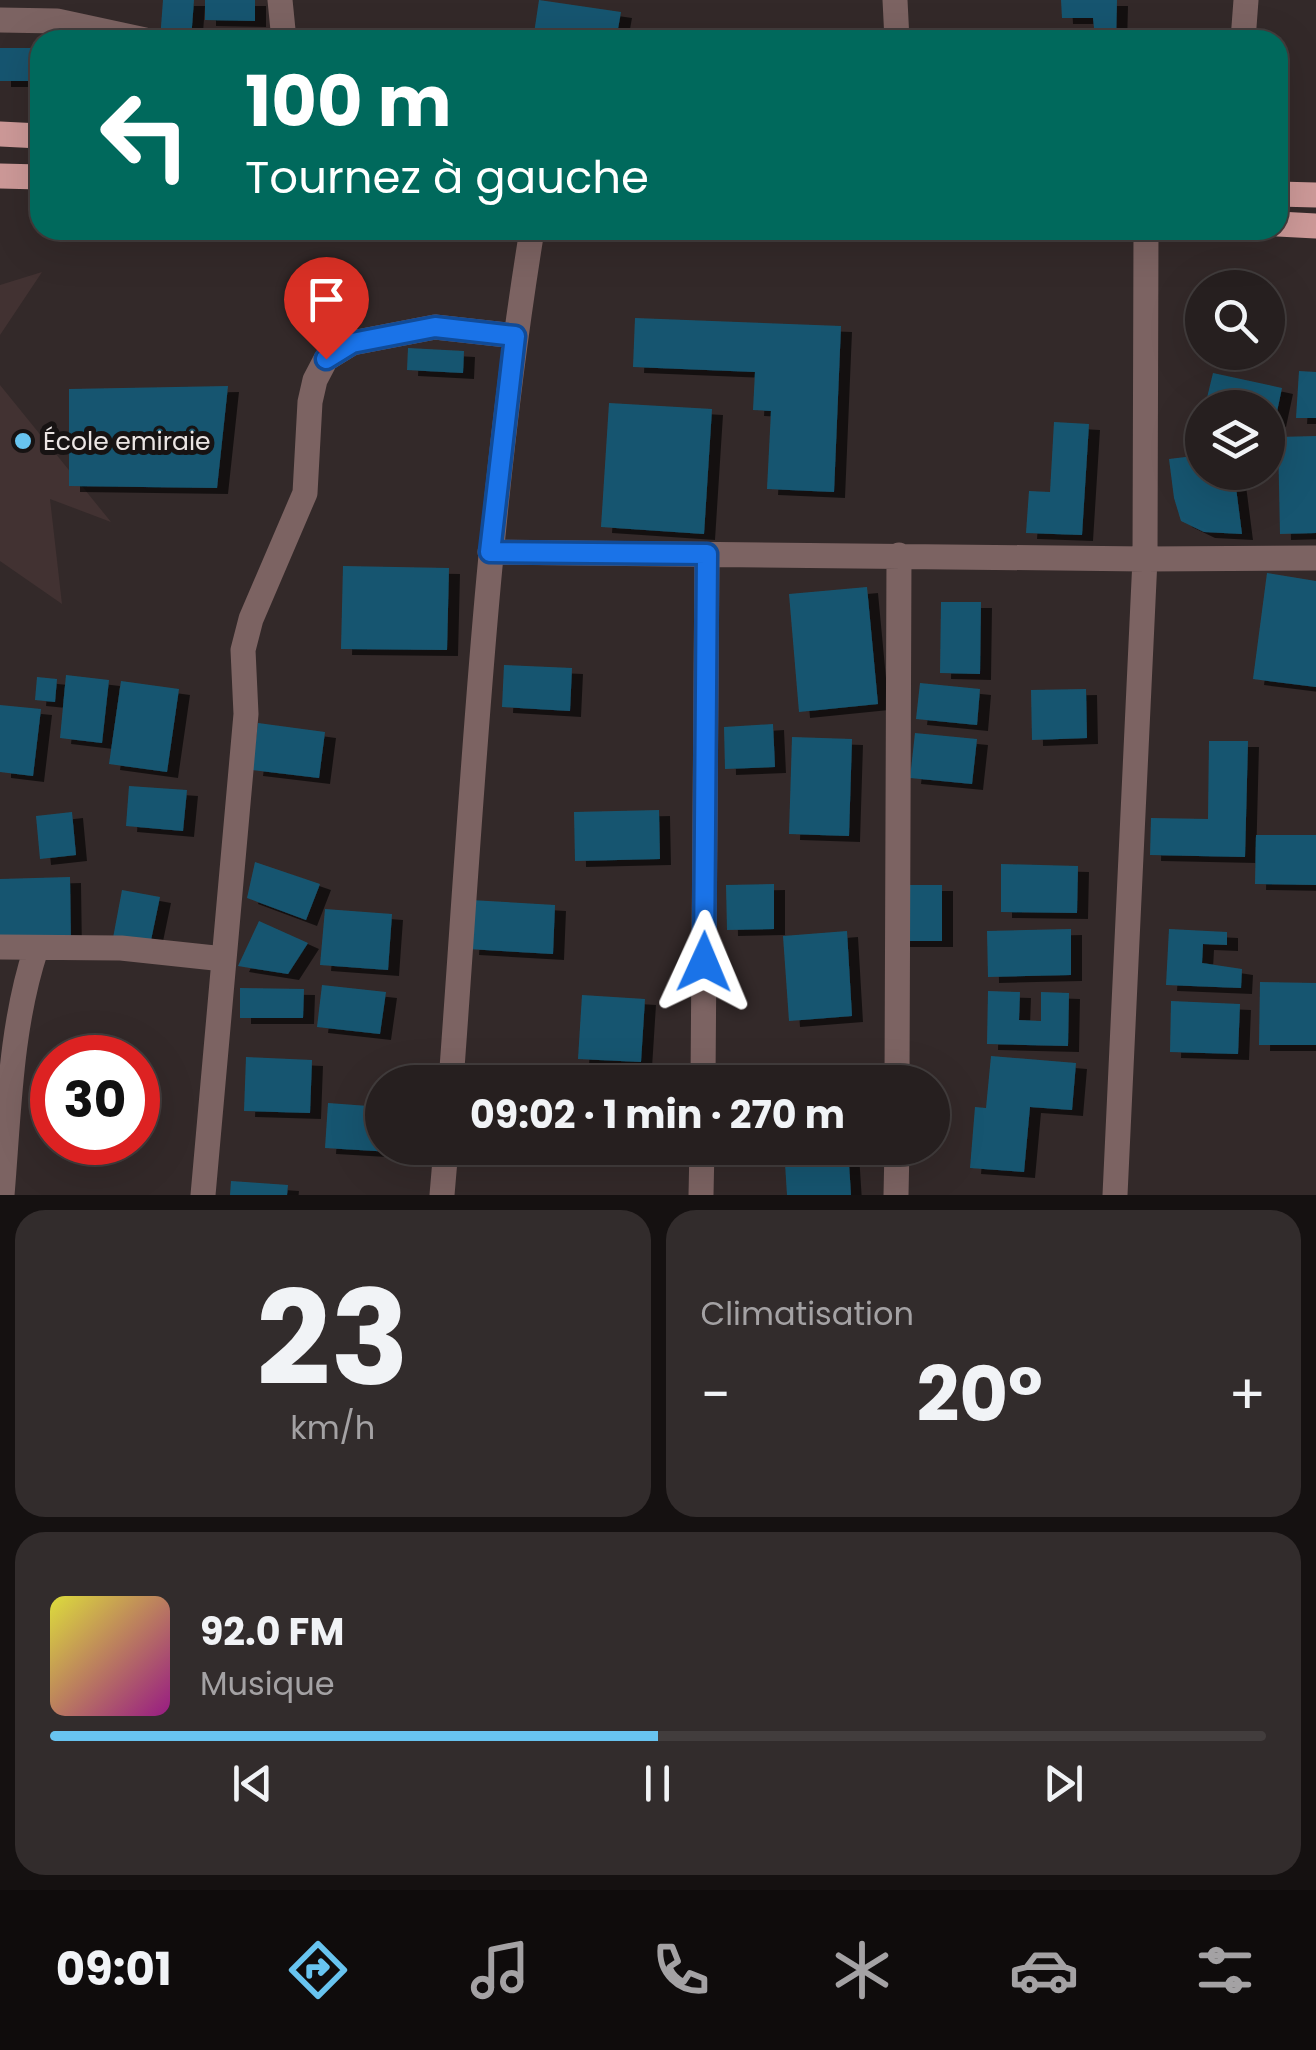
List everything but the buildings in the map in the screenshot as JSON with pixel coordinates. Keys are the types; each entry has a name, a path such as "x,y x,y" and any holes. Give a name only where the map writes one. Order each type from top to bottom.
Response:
{"main road":[{"path":"0,134 30,136"},
{"path":"0,176 30,178"},
{"path":"1288,195 1316,196"},
{"path":"1288,225 1316,226"}],"street":[{"path":"280,0 283,30"},
{"path":"895,0 896,30"},
{"path":"1243,30 1246,0"},
{"path":"0,20 57,22 96,30"},
{"path":"452,1065 490,552 530,240"},
{"path":"1114,1195 1146,559 1146,240"},
{"path":"203,1195 246,714 243,650 251,619 306,493 310,402 315,380 326,359 352,343 435,327 515,336"},
{"path":"490,552 1316,558"},
{"path":"702,1065 707,554"},
{"path":"897,1065 899,555"},
{"path":"0,947 121,948 224,959"},
{"path":"2,1195 14,1049 24,985 36,949"},
{"path":"442,1195 445,1165"},
{"path":"701,1195 702,1165"},
{"path":"896,1165 896,1195"}],"shaded area":[{"path":"42,272 0,335 0,285"},
{"name":"École emiraie","path":"0,385 111,522 50,499 62,604 0,561"}],"place":[{"name":"École emiraie","path":"23,441"}],"route":[{"path":"326,359 352,343 435,327 515,336 490,552 707,554 704,962"}]}
